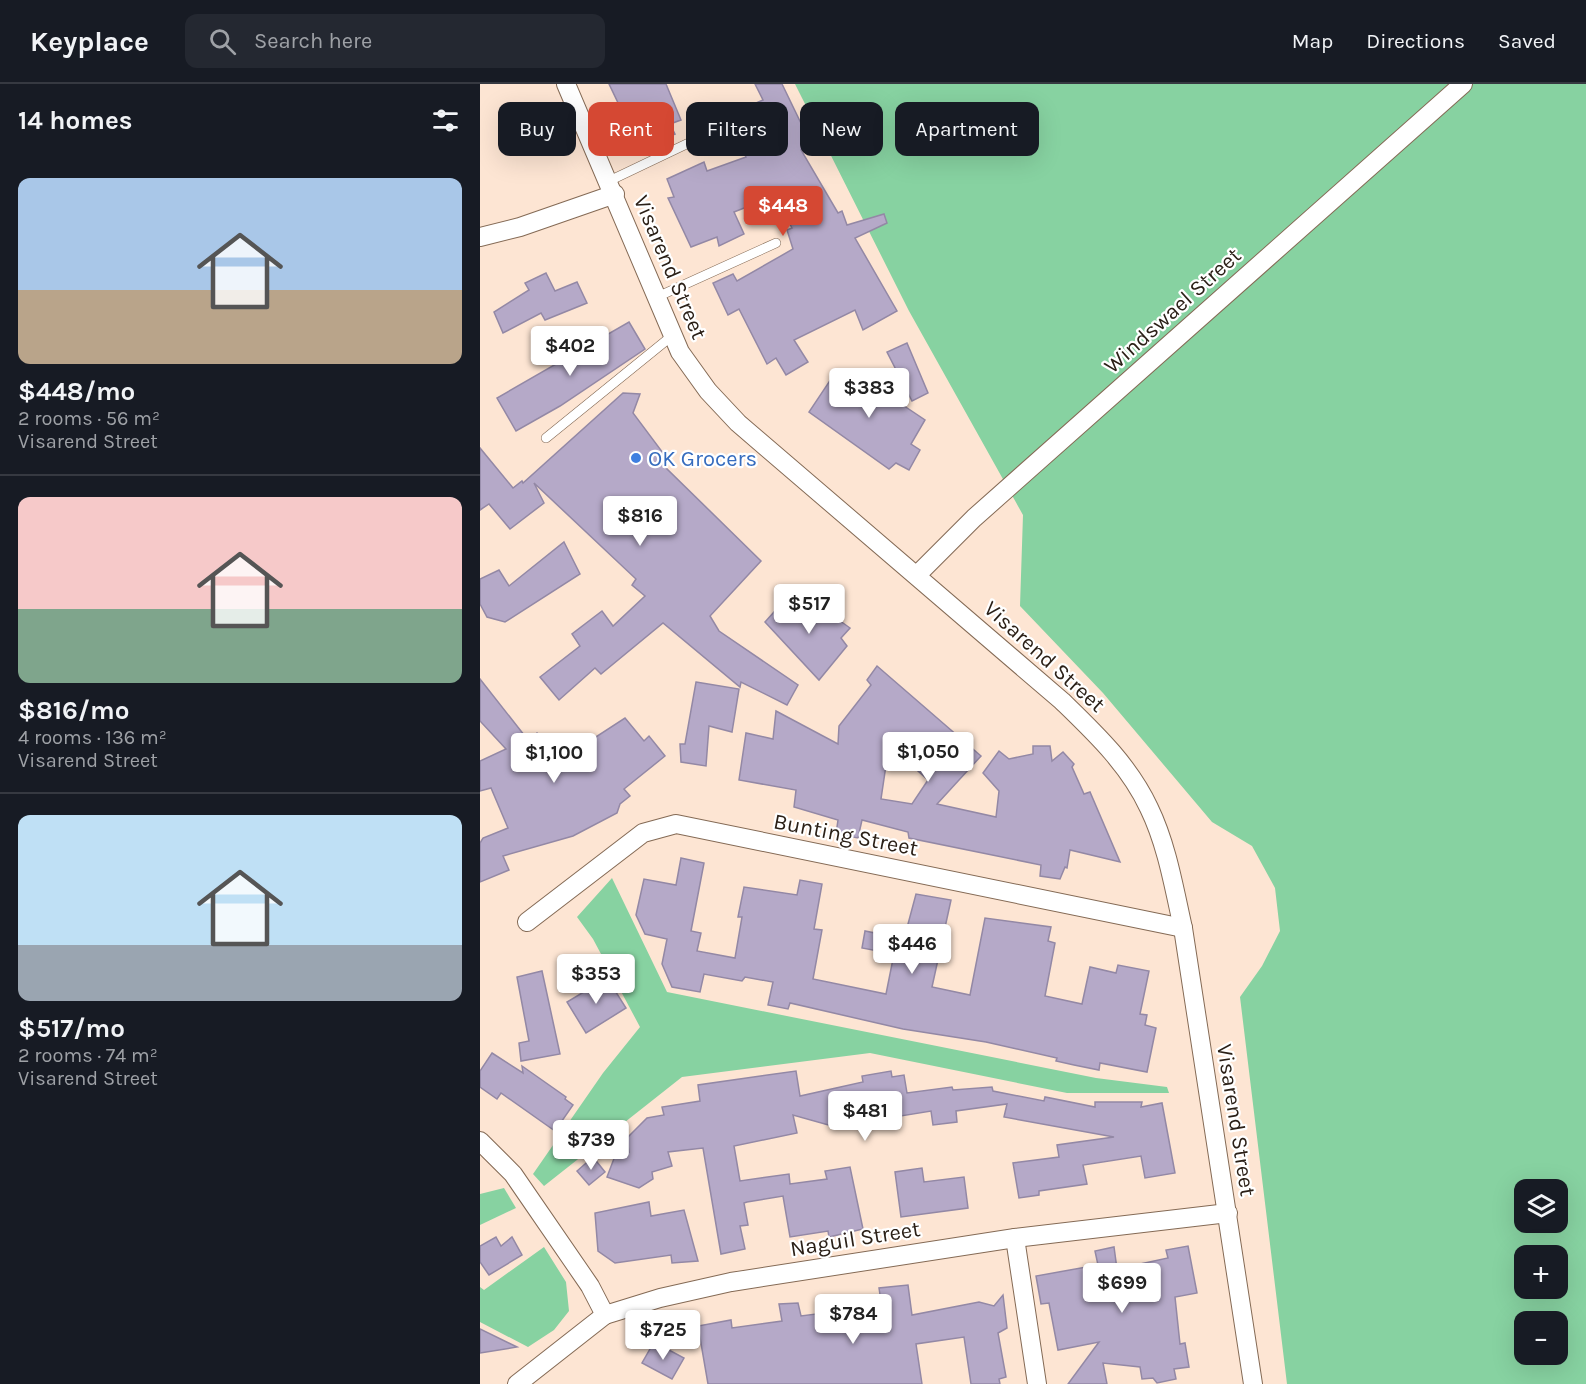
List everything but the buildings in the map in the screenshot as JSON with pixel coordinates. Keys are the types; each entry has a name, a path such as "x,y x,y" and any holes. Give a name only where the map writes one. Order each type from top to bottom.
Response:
{"street":[{"name":"Visarend Street","path":"566,84 680,352 708,391 738,423 1062,700 1110,748 1150,808 1168,865 1183,928 1253,1384"},
{"name":"Windswael Street","path":"917,575 974,518 1463,84"},
{"path":"480,237 520,227 612,188"},
{"name":"Bunting Street","path":"528,922 643,833 676,824 1183,928"},
{"path":"480,1141 513,1174 590,1286 605,1315"},
{"name":"Naguil Street","path":"517,1384 605,1315 660,1298 731,1282 1015,1238 1228,1213"},
{"path":"1015,1238 1037,1384"}],"lane":[{"path":"612,188 686,147"},
{"path":"657,297 776,243"},
{"path":"546,438 673,335"}],"green space":[{"path":"795,84 1586,84 1586,1384 1287,1384 1240,997 1262,966 1280,931 1275,888 1252,846 1212,822 1103,693 1020,606 1023,515 909,311 831,156 883,156 883,102 804,102"},
{"path":"612,878 667,992 1096,1078 1167,1087 1169,1093 1067,1093 870,1053 682,1077 544,1186 533,1174 603,1073 640,1027 593,939 577,917"},
{"path":"504,1188 516,1208 480,1225 480,1194"},
{"path":"544,1247 566,1282 569,1311 554,1330 528,1347 480,1322 480,1287 484,1290"}],"place":[{"name":"OK Grocers","path":"636,458"}]}
